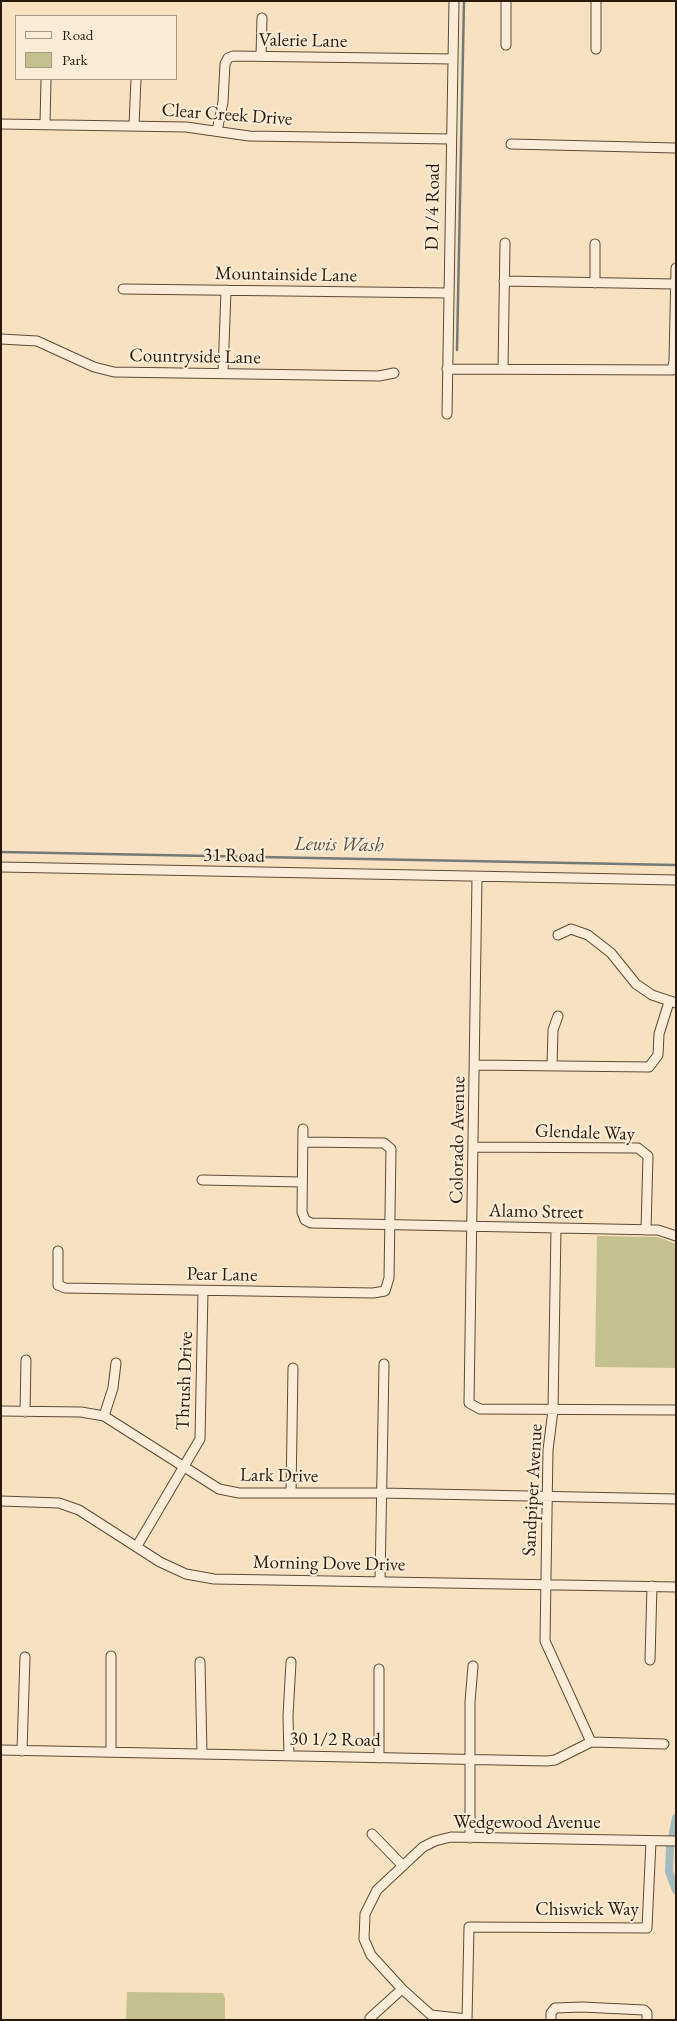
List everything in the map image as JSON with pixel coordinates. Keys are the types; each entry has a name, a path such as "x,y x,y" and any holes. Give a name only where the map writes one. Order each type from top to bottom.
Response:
{"street":[{"name":"D 1/4 Road","path":"447,414 454,1"},
{"path":"506,1 506,44"},
{"path":"596,1 596,49"},
{"path":"261,56 262,18"},
{"name":"Valerie Lane","path":"217,131 223,102 225,64 228,58 261,56 452,59"},
{"path":"46,80 46,124"},
{"path":"134,126 136,80"},
{"name":"Clear Creek Drive","path":"1,124 186,127 249,136 451,140"},
{"path":"511,144 676,148"},
{"path":"503,369 505,243"},
{"path":"595,244 595,283"},
{"path":"447,369 672,370 674,366 676,268"},
{"path":"504,281 675,284"},
{"name":"Mountainside Lane","path":"123,289 448,293"},
{"path":"223,373 226,290"},
{"name":"Countryside Lane","path":"1,338 38,341 104,370 379,376 394,373"},
{"name":"31 Road","path":"1,867 676,880"},
{"name":"Colorado Avenue","path":"477,877 474,1227 469,1403 480,1409 553,1410"},
{"path":"475,1065 649,1066 658,1055 660,1034 672,1003 652,995 636,984 611,953 588,935 571,929 558,935"},
{"path":"552,1066 552,1030 558,1016"},
{"path":"202,1180 302,1182 303,1129"},
{"path":"303,1142 384,1143 390,1146 392,1152 390,1225"},
{"name":"Glendale Way","path":"475,1147 638,1148 648,1156 646,1230"},
{"name":"Alamo Street","path":"302,1182 302,1212 305,1220 314,1223 658,1230 676,1236"},
{"name":"Pear Lane","path":"58,1251 58,1285 65,1288 373,1293 385,1291 389,1278 390,1225"},
{"name":"Sandpiper Avenue","path":"556,1228 553,1410 548,1450 545,1640 591,1742"},
{"name":"Thrush Drive","path":"137,1546 200,1439 203,1291"},
{"path":"25,1412 26,1360"},
{"path":"104,1416 113,1388 116,1363"},
{"path":"380,1581 384,1364"},
{"path":"291,1493 293,1368"},
{"path":"553,1410 676,1410"},
{"name":"Lark Drive","path":"1,1411 81,1412 104,1416 219,1489 239,1493 381,1493 676,1499"},
{"name":"Morning Dove Drive","path":"1,1502 59,1503 79,1510 160,1562 186,1574 214,1579 676,1587"},
{"path":"650,1660 652,1586"},
{"path":"111,1656 111,1752"},
{"path":"22,1751 25,1657"},
{"path":"200,1662 202,1754"},
{"path":"289,1756 288,1716 291,1662"},
{"path":"470,1838 469,1759 473,1666"},
{"path":"379,1669 379,1758"},
{"name":"30 1/2 Road","path":"1,1750 555,1760 591,1742 664,1744"},
{"path":"372,1834 402,1866"},
{"name":"Wedgewood Avenue","path":"467,2019 443,2018 431,2015 402,1989 371,1955 364,1939 365,1914 377,1890 423,1848 435,1841 451,1837 676,1841"},
{"name":"Chiswick Way","path":"467,2019 469,1927 647,1928 651,1841"},
{"path":"370,2018 402,1989"},
{"path":"551,2016 554,2008 582,2007 644,2010 647,2016"}],"green space":[{"path":"597,1236 658,1237 676,1244 676,1368 595,1367"},
{"path":"127,1992 223,1993 225,1998 225,2020 126,2020"}],"waterway":[{"path":"457,350 464,1"},
{"name":"Lewis Wash","path":"1,852 676,865"},
{"path":"676,1818 670,1847 669,1872 676,1890"}]}
